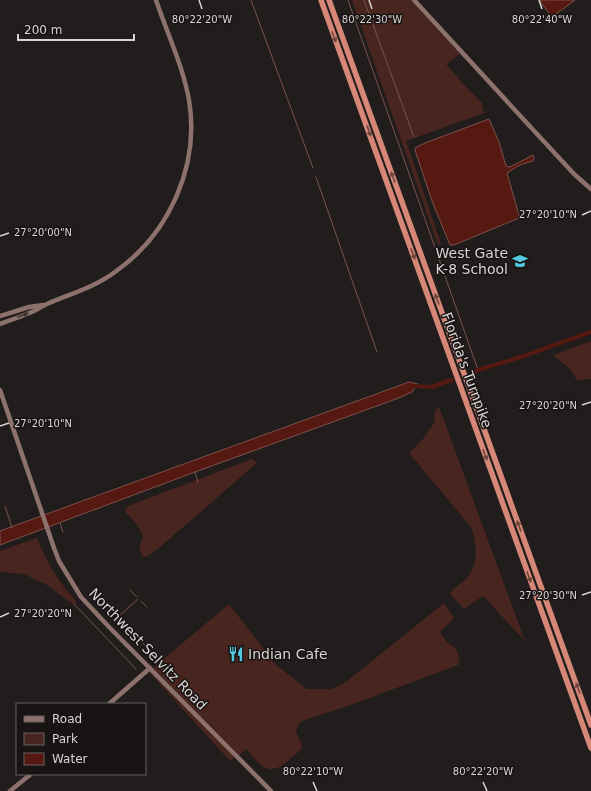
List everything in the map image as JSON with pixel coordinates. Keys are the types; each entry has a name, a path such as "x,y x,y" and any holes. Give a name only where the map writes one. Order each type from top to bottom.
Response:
{"highway":[{"name":"Florida's Turnpike","path":"321,0 591,748"},
{"name":"Florida's Turnpike","path":"329,0 591,725"}],"street":[{"path":"0,316 44,304 95,284 114,273 140,252 152,238 172,207 189,155 191,119 189,102 180,68 156,0"},
{"path":"414,0 574,174 591,189"},
{"path":"0,324 34,311 44,304"},
{"name":"Northwest Selvitz Road","path":"0,390 39,508 59,561 81,597 271,791"},
{"path":"110,703 150,668"},
{"path":"10,791 30,775"}],"green space":[{"path":"352,0 411,0 460,54 446,64 482,103 484,113 406,141 441,244 438,245"},
{"path":"591,341 591,379 577,380 569,368 554,355"},
{"path":"439,407 525,641 483,596 464,609 450,594 466,579 475,561 475,541 471,527 409,453 423,439 434,423 435,410"},
{"path":"252,459 257,463 160,547 148,556 143,557 139,547 143,537 137,525 125,511 128,506"},
{"path":"37,538 54,572 77,602 74,605 47,585 24,574 0,572 0,551"},
{"path":"444,603 454,618 440,632 446,641 456,649 460,661 458,665 348,706 302,721 299,723 296,731 303,748 287,762 274,769 268,769 262,765 247,749 239,755 153,668 229,604 276,665 307,689 332,689 346,682"},
{"path":"150,671 235,757 230,761 149,672"}],"water":[{"path":"539,0 575,0 552,17"},
{"path":"489,119 499,142 506,166 512,166 533,155 534,157 533,161 520,165 507,173 519,218 454,245 450,245 432,201 415,148"},
{"path":"409,382 418,384 412,392 396,399 0,545 0,531"}],"waterway":[{"path":"251,0 313,168"},
{"path":"348,0 478,370"},
{"path":"364,0 414,137"},
{"path":"316,177 377,352"},
{"path":"473,373 591,332"},
{"path":"413,386 431,387 452,380"},
{"path":"195,472 198,482"},
{"path":"5,506 12,528"},
{"path":"60,523 63,532"},
{"path":"130,590 137,597"},
{"path":"93,591 155,656"},
{"path":"118,617 138,599"},
{"path":"141,601 147,607"},
{"path":"74,604 136,669"}],"place":[{"name":"West Gate K-8 School","path":"520,261"},
{"name":"Indian Cafe","path":"236,654"}]}
